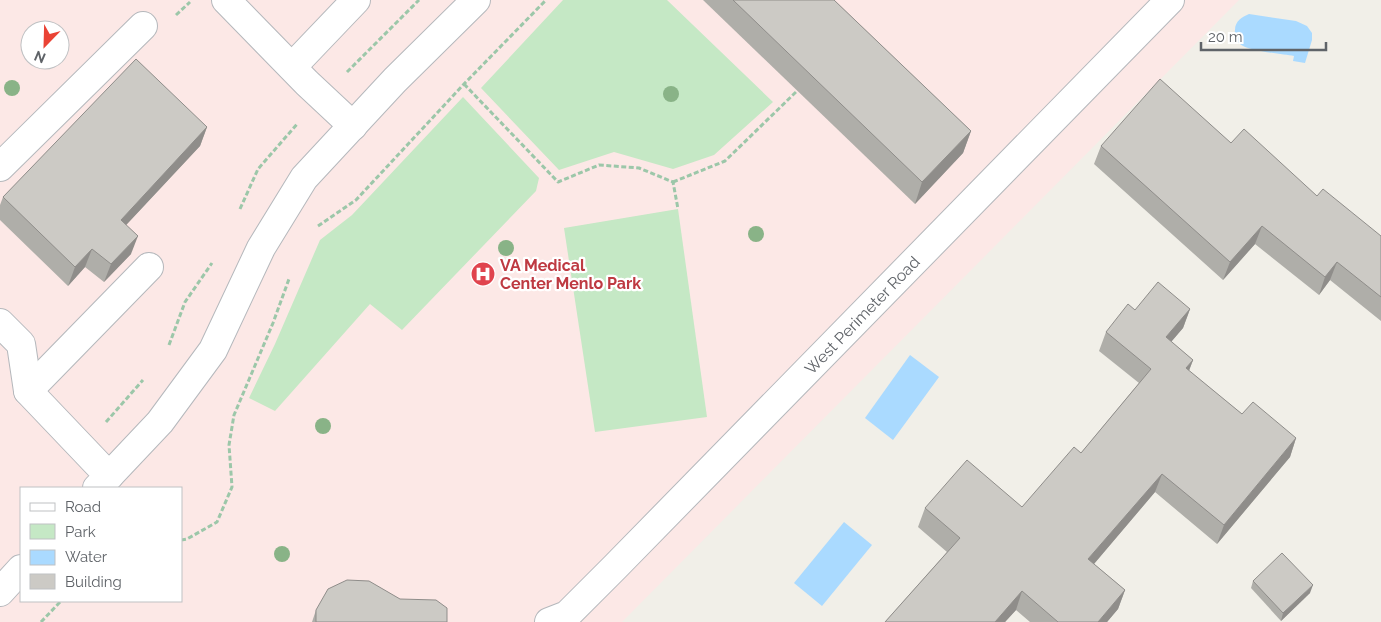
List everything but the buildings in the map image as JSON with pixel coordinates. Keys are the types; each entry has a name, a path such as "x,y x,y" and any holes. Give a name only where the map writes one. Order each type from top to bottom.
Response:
{"lane":[{"path":"226,0 353,126"},
{"path":"292,67 356,0"},
{"path":"0,323 21,344 28,391 82,449 103,482 160,422 213,350 262,248 304,178 395,80 476,0"},
{"name":"West Perimeter Road","path":"549,622 567,615 615,567 1170,0"},
{"path":"0,166 143,26"},
{"path":"28,391 149,267"},
{"path":"0,592 20,570"}],"path":[{"path":"239,211 258,169 309,110 419,0"},
{"path":"316,227 356,200 464,84 546,0"},
{"path":"464,84 558,182 599,165 639,168 674,182 725,162 797,90"},
{"path":"674,182 678,209"},
{"path":"169,346 185,302 213,261"},
{"path":"182,540 187,539 217,522 232,488 229,445 234,415 273,323 289,278"},
{"path":"82,449 147,376"},
{"path":"41,622 60,602"}],"shaded area":[{"name":"VA Medical Center Menlo Park","path":"0,0 1239,0 622,622 0,622"}],"green space":[{"path":"563,0 667,0 773,102 714,155 673,169 614,152 559,170 481,88"},
{"path":"463,97 539,178 536,191 402,330 370,304 275,411 249,398 275,344 320,240 352,215"},
{"path":"678,209 707,417 595,432 564,228"}],"water":[{"path":"1249,14 1296,21 1307,26 1312,33 1312,40 1305,63 1293,61 1294,56 1257,50 1240,44 1235,36 1235,27 1239,20"},
{"path":"910,355 939,377 893,440 865,418"},
{"path":"844,522 872,545 822,606 794,583"}],"place":[{"name":"VA Medical Center Menlo Park","path":"483,274"}]}
